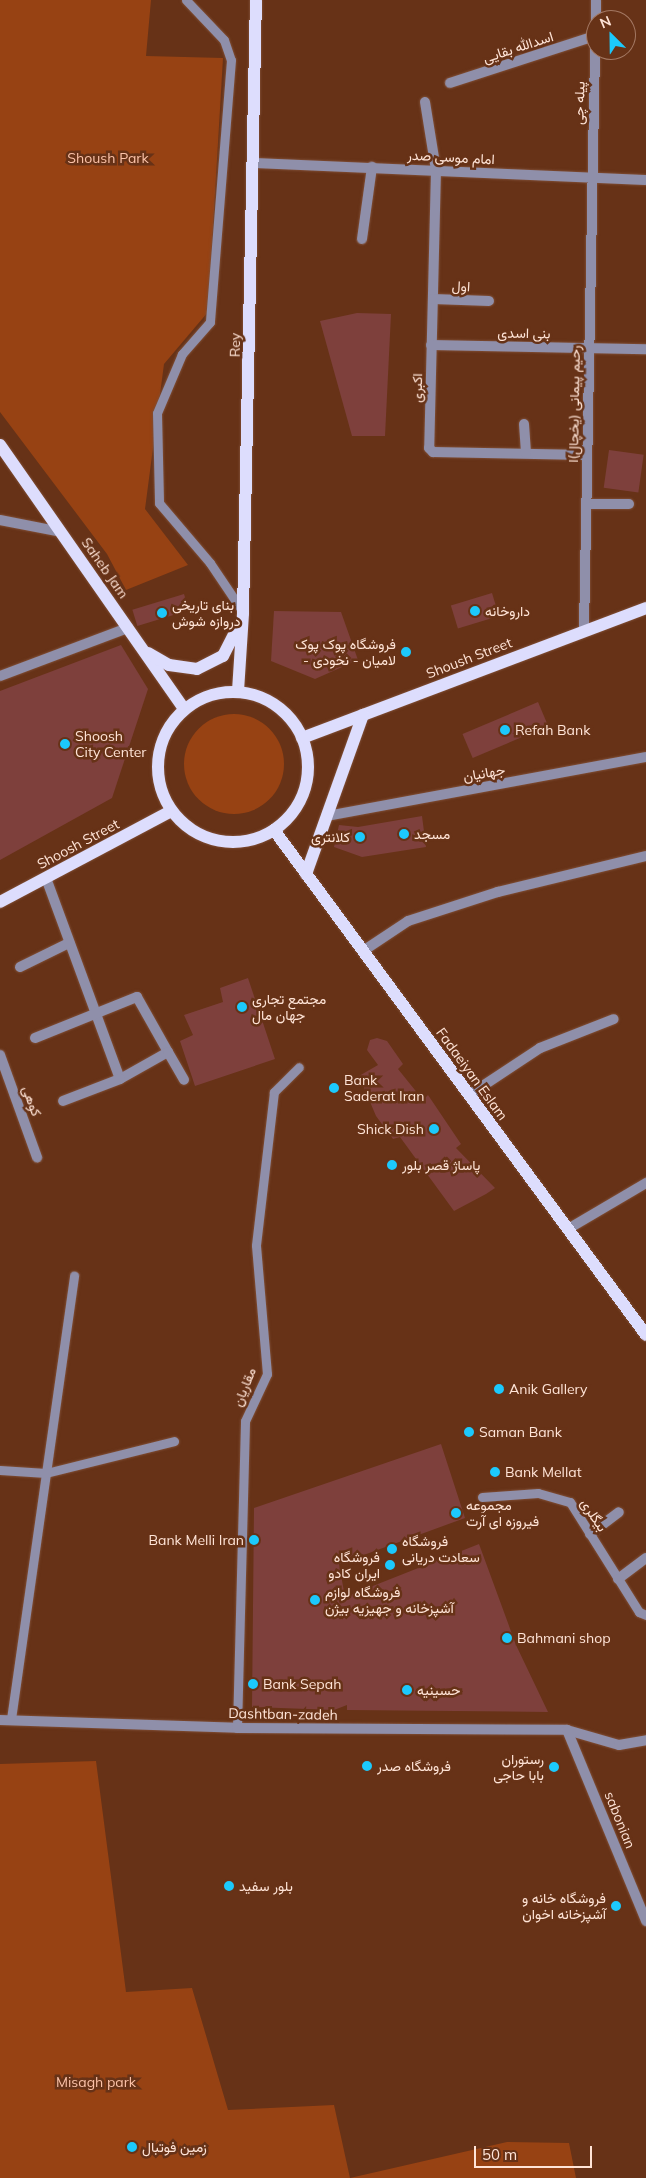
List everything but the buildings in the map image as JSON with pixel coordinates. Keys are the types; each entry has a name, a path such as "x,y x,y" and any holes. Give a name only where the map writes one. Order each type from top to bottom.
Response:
{"main road":[{"name":"Rey","path":"238,691 243,613 256,0"},
{"name":"Saheb Jam","path":"0,445 184,709"},
{"name":"Shoush Street","path":"302,738 646,608"},
{"path":"144,650 183,669 211,664 230,645 243,613"},
{"path":"238,691 274,703 302,738 308,768 306,787 298,804 274,830 245,841 217,841 199,835 170,811 162,794 157,757 167,731 184,709 200,698 238,691"},
{"path":"306,874 363,715"},
{"name":"Shoosh Street","path":"0,902 170,811"},
{"name":"Fadaeiyan Eslam","path":"274,830 646,1335"}],"street":[{"name":"اسدالله بقایی","path":"450,83 586,39"},
{"name":"پیله چی","path":"591,178 594,60"},
{"name":"اکبری","path":"425,102 436,170 430,450 586,455"},
{"name":"امام موسی صدر","path":"254,163 646,180"},
{"path":"362,239 372,167"},
{"name":"رحیم پیمانی (یخچال)ا","path":"584,630 591,178"},
{"name":"اول","path":"433,298 489,301"},
{"name":"بنی اسدی","path":"431,345 646,349"},
{"path":"524,424 526,453"},
{"path":"586,504 629,504"},
{"path":"0,520 61,532"},
{"path":"0,676 128,628"},
{"name":"جهانیان","path":"326,816 646,757"},
{"path":"363,952 408,921 498,892 646,856"},
{"path":"46,878 120,1079"},
{"path":"20,967 69,944"},
{"path":"36,1038 97,1017 137,997 184,1080"},
{"path":"469,1095 540,1048 614,1019"},
{"path":"63,1101 120,1079 168,1052"},
{"name":"کوهی","path":"0,1055 37,1157"},
{"path":"568,1229 646,1183"},
{"path":"590,1534 619,1512"},
{"path":"618,1579 646,1558"},
{"name":"Dashtban-zadeh","path":"0,1720 237,1728 567,1730 619,1745 646,1740"},
{"name":"sabonian","path":"567,1730 646,1921"}],"lane":[{"path":"186,0 224,40 231,60 210,322 182,354 157,413 159,504 210,563 243,613"},
{"name":"مقاریان","path":"237,1728 245,1421 268,1374 256,1245 274,1092 299,1067"},
{"path":"11,1719 74,1275"},
{"path":"0,1470 46,1472 174,1442"},
{"name":"بیگلری","path":"482,1497 538,1493 570,1502 618,1579 646,1615"}],"green space":[{"name":"Shoush Park","path":"0,0 151,0 146,56 223,58 208,312 164,364 145,509 188,565 126,590 107,554 0,412"},
{"path":"234,714 253,718 269,729 280,745 284,764 280,783 269,799 253,810 234,814 215,810 199,799 188,783 184,764 188,745 199,729 215,718"},
{"name":"Misagh park","path":"96,1761 126,1992 192,1988 228,2110 334,2105 350,2178 0,2178 0,1764"},
{"path":"507,2142 569,2143 576,2178 350,2178"}],"place":[{"name":"داروخانه","path":"475,611"},
{"name":"بنای تاریخی دروازه شوش","path":"162,613"},
{"name":"فروشگاه پوک پوک - لاميان - نخودی","path":"406,652"},
{"name":"Refah Bank","path":"505,730"},
{"name":"Shoosh City Center","path":"65,744"},
{"name":"مسجد","path":"404,834"},
{"name":"کلانتری","path":"360,837"},
{"name":"مجتمع تجاری جهان مال","path":"242,1007"},
{"name":"Bank Saderat Iran","path":"334,1088"},
{"name":"Shick Dish","path":"434,1129"},
{"name":"پاساژ قصر بلور","path":"392,1165"},
{"name":"Anik Gallery","path":"499,1389"},
{"name":"Saman Bank","path":"469,1432"},
{"name":"Bank Mellat","path":"495,1472"},
{"name":"مجموعه فیروزه ای آرت","path":"456,1513"},
{"name":"Bank Melli Iran","path":"254,1540"},
{"name":"فروشگاه سعادت دریانی","path":"392,1549"},
{"name":"فروشگاه ایران کادو","path":"390,1565"},
{"name":"فروشگاه لوازم آشپزخانه و جهیزیه بیژن","path":"315,1600"},
{"name":"Bahmani shop","path":"507,1638"},
{"name":"Bank Sepah","path":"253,1684"},
{"name":"حسینیه","path":"407,1690"},
{"name":"فروشگاه صدر","path":"367,1766"},
{"name":"رستوران بابا حاجی","path":"554,1767"},
{"name":"بلور سفید","path":"229,1886"},
{"name":"فروشگاه خانه و آشپزخانه اخوان","path":"616,1906"},
{"name":"زمین فوتبال","path":"132,2147"}]}
